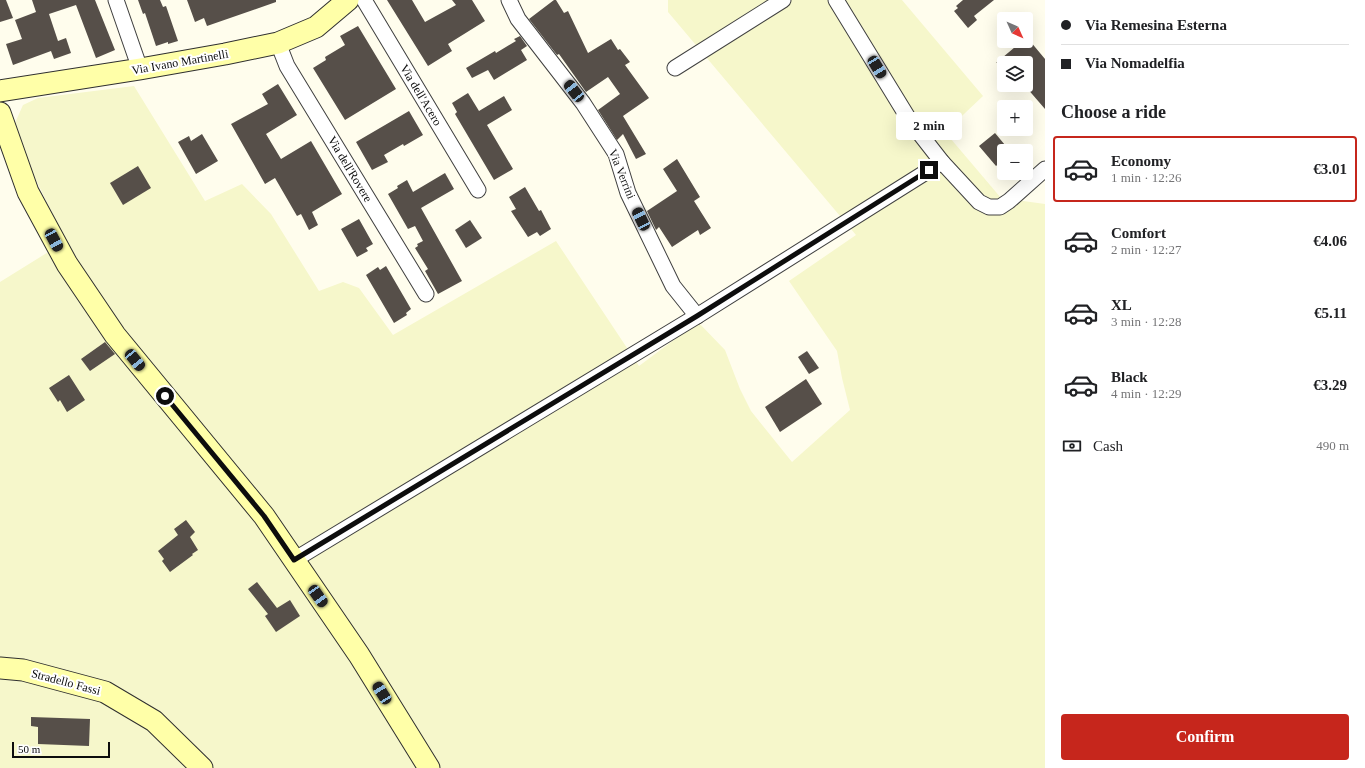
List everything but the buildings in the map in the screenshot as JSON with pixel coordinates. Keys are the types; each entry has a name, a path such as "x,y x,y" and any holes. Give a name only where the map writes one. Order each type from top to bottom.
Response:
{"street":[{"path":"116,0 140,69"},
{"name":"Via Ivano Martinelli","path":"0,91 140,69 225,54 278,42 316,27 348,0"},
{"name":"Via dell'Acero","path":"364,0 478,190"},
{"name":"Via Verrini","path":"509,0 518,18 584,103 616,154 628,193 673,286 697,316"},
{"path":"675,68 783,0"},
{"path":"836,0 910,121 942,162 979,202 989,207 1000,207 1045,169"},
{"name":"Via dell'Rovere","path":"278,42 286,64 426,294"},
{"path":"0,113 28,192 67,264 115,336 264,516 359,655 429,768"},
{"path":"294,560 697,316 942,162"},
{"name":"Stradello Fassi","path":"0,668 24,670 105,692 154,722 202,768"}],"green space":[{"path":"668,0 902,0 983,96 945,132 1001,198 1045,204 1045,768 0,768 0,282 66,241 31,170 15,123 23,105 38,98 134,86 205,201 242,184 271,214 319,291 343,282 359,288 393,335 556,241 639,366 698,322 725,350 740,389 751,411 792,462 850,410 837,351 789,281 856,235 668,12"}],"route":[{"path":"165,396 264,516 294,560 697,316 929,170"}]}
